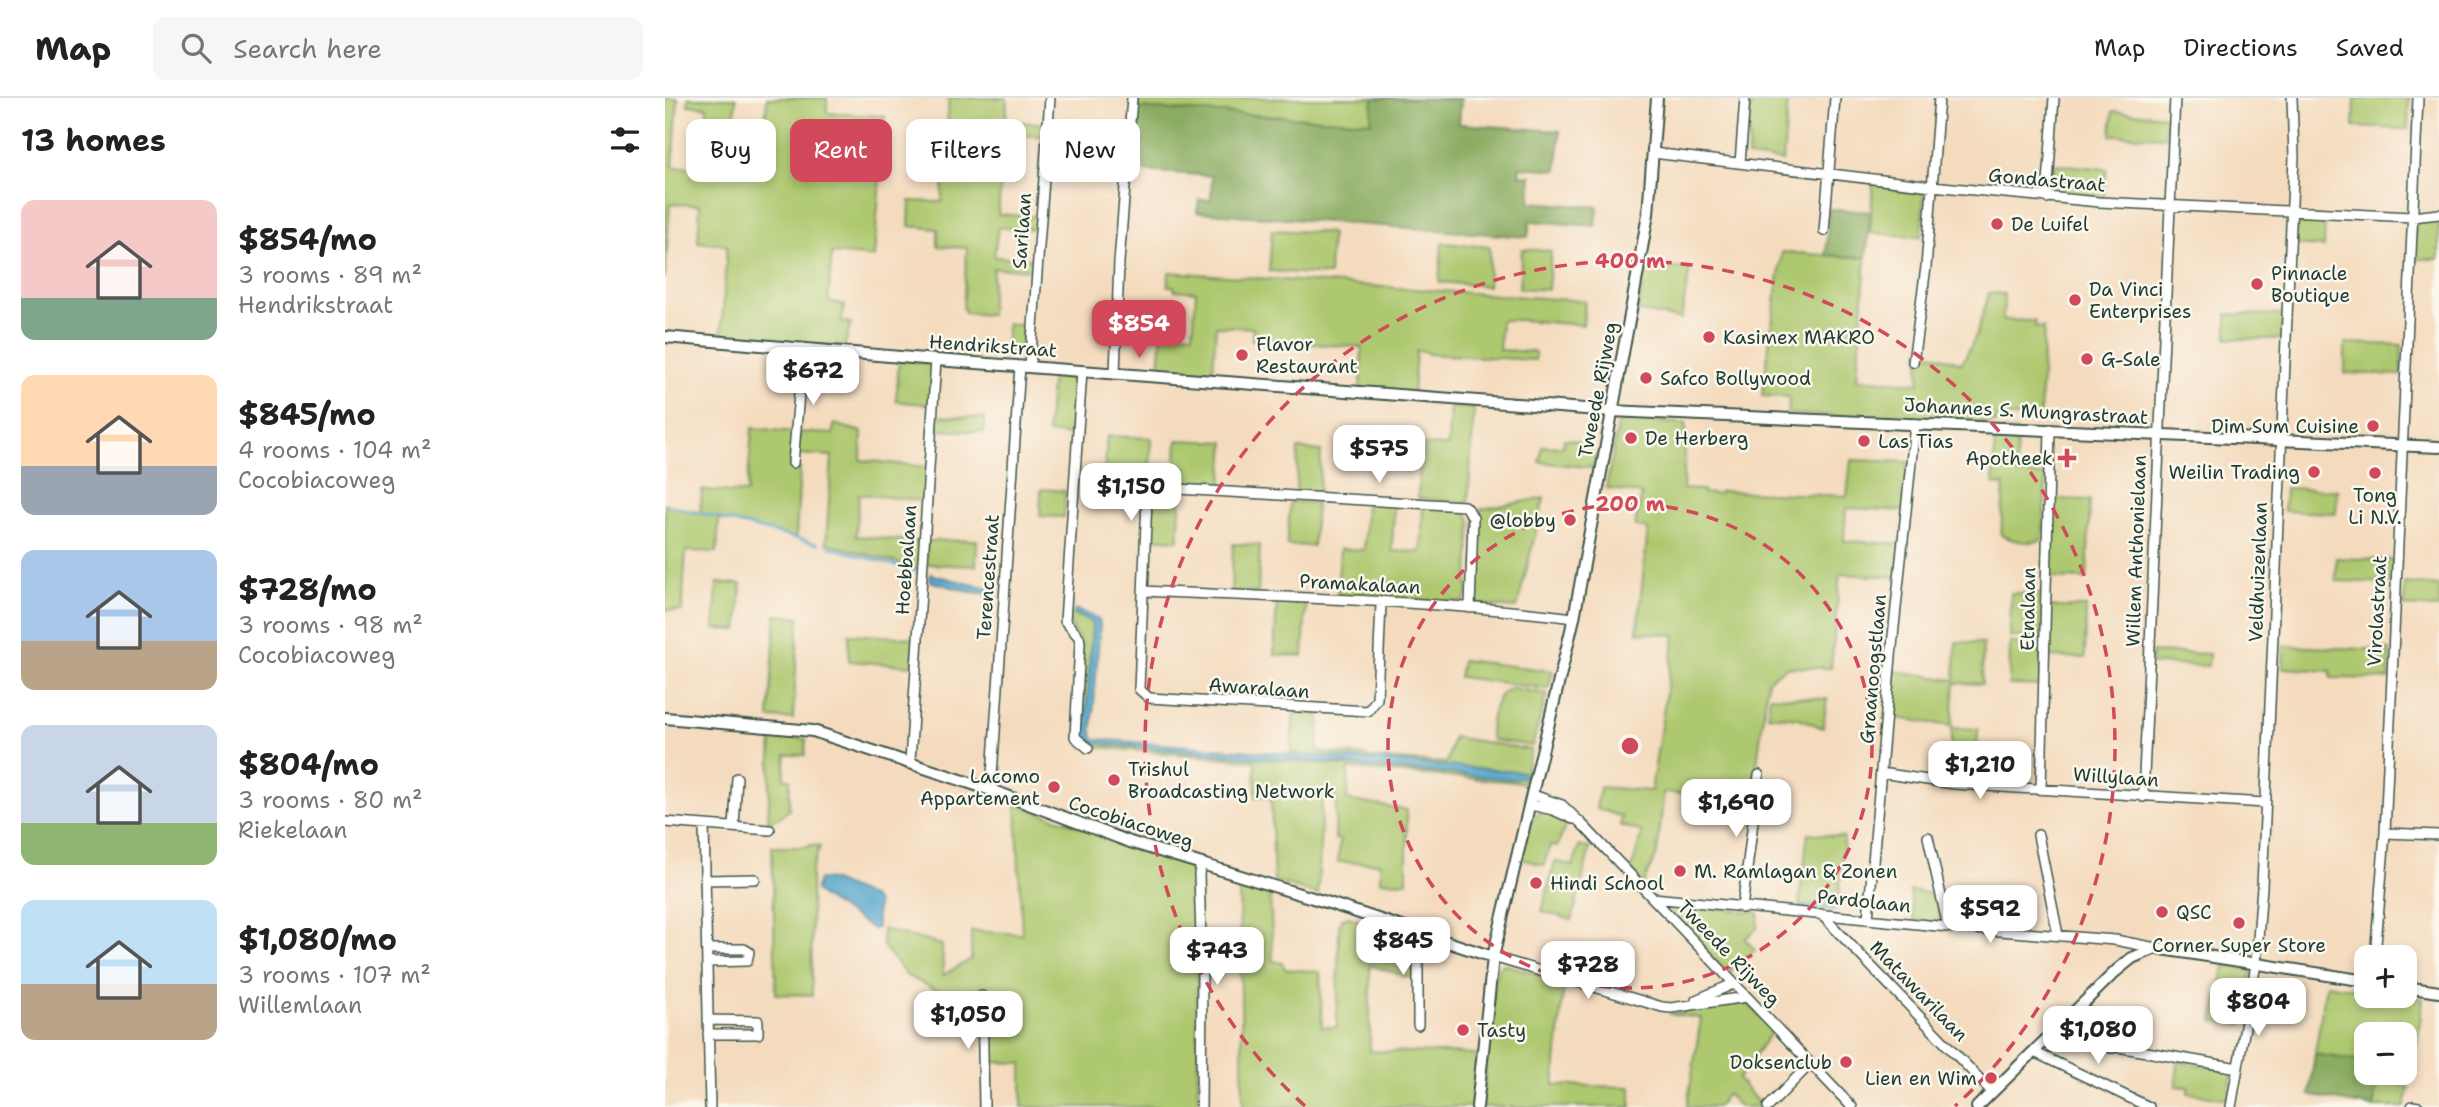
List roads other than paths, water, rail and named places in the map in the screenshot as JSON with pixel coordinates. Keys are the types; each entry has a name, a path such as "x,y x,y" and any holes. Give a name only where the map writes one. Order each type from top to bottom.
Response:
{"street":[{"name":"Sarilaan","path":"1025,366 1050,98"},
{"path":"1115,374 1119,262 1132,98"},
{"name":"Tweede Rijweg","path":"1657,98 1648,214 1574,618 1532,800 1562,805 1581,823 1852,1107"},
{"path":"1740,163 1745,98"},
{"path":"1824,231 1835,98"},
{"path":"1913,362 1926,267 1939,98"},
{"path":"2047,198 2054,98"},
{"name":"Willem Anthonielaan","path":"2143,797 2175,98"},
{"name":"Veldhuizenlaan","path":"2231,1107 2256,964 2261,900 2292,213 2292,98"},
{"name":"Virolastraat","path":"2376,945 2385,833 2418,98"},
{"name":"Gondastraat","path":"1653,153 1932,186 2170,208 2412,218 2439,214"},
{"name":"Hendrikstraat","path":"665,337 1611,411"},
{"path":"793,463 803,348"},
{"name":"Hoebbalaan","path":"911,762 936,360"},
{"name":"Terencestraat","path":"991,790 1025,366"},
{"path":"1082,371 1065,621 1079,637 1075,737 1088,748"},
{"name":"Johannes S. Mungrastraat","path":"1611,411 2439,447"},
{"name":"Graanoogstlaan","path":"1868,919 1915,424"},
{"name":"Etnalaan","path":"2041,790 2050,429"},
{"path":"1144,591 1147,499 1160,488 1178,488 1464,506 1473,518 1470,608"},
{"name":"Pramakalaan","path":"1144,591 1470,608 1574,618"},
{"name":"Awaralaan","path":"1144,591 1138,684 1145,696 1361,712 1368,711 1377,699 1381,603"},
{"name":"Cocobiacoweg","path":"665,718 813,732 911,762 1201,864 1650,1004 1671,1008 1747,998"},
{"name":"Willylaan","path":"1881,773 1954,784 2265,803"},
{"path":"1742,908 1759,775"},
{"path":"734,827 737,778"},
{"path":"1477,1107 1493,957 1532,800"},
{"path":"665,822 770,830"},
{"path":"704,825 710,1107"},
{"path":"2385,833 2439,835"},
{"path":"2038,835 2058,935"},
{"path":"1928,837 1948,927"},
{"path":"1201,864 1201,1107"},
{"path":"705,880 755,879"},
{"name":"Pardolaan","path":"1653,898 1948,927 2115,940 2156,948"},
{"name":"Matawarilaan","path":"1821,914 1993,1092"},
{"path":"1418,1025 1418,948 1422,934"},
{"path":"1976,1107 2124,965 2142,953 2156,948 2354,979"},
{"path":"707,949 744,949 749,952 747,961 707,962"},
{"name":"Cocobiacoweg","path":"1684,1005 1733,984"},
{"path":"2417,989 2439,992"},
{"path":"982,996 984,1107"},
{"path":"708,1020 758,1021 758,1034 708,1034"},
{"path":"2111,1048 2118,1046 2238,1068"},
{"path":"2034,1052 2149,1107"},
{"path":"1768,1107 1809,1064"}],"water":[{"path":"930,574 998,591 998,595 971,592 929,581"},
{"path":"1075,609 1097,618 1100,623 1092,731 1096,739 1524,772 1525,777 1513,779 1095,743 1086,738 1085,733 1092,626 1090,621 1074,614"},
{"path":"819,879 831,880 873,898 877,904 877,928 873,929 822,897 815,891"}],"waterway":[{"path":"665,504 818,544"},
{"path":"829,547 916,571"},
{"path":"1800,907 1837,910"},
{"path":"2047,1050 2086,1069"},
{"path":"2098,1074 2158,1104"}],"place":[{"name":"De Luifel","path":"1997,224"},
{"name":"Pinnacle Boutique","path":"2257,284"},
{"name":"Da Vinci Enterprises","path":"2075,300"},
{"name":"Kasimex MAKRO","path":"1709,337"},
{"name":"Flavor Restaurant","path":"1242,355"},
{"name":"G-Sale","path":"2087,359"},
{"name":"Safco Bollywood","path":"1646,378"},
{"name":"Dim Sum Cuisine","path":"2373,426"},
{"name":"De Herberg","path":"1631,438"},
{"name":"Las Tias","path":"1864,441"},
{"name":"Apotheek","path":"2067,458"},
{"name":"Weilin Trading","path":"2314,472"},
{"name":"Tong Li N.V.","path":"2375,473"},
{"name":"@lobby","path":"1570,520"},
{"name":"Trishul Broadcasting Network","path":"1114,780"},
{"name":"Lacomo Appartement","path":"1054,787"},
{"name":"M. Ramlagan & Zonen","path":"1680,871"},
{"name":"Hindi School","path":"1536,883"},
{"name":"QSC","path":"2162,912"},
{"name":"Corner Super Store","path":"2239,923"},
{"name":"Tasty","path":"1463,1030"},
{"name":"Doksenclub","path":"1846,1062"},
{"name":"Lien en Wim","path":"1991,1078"}]}
